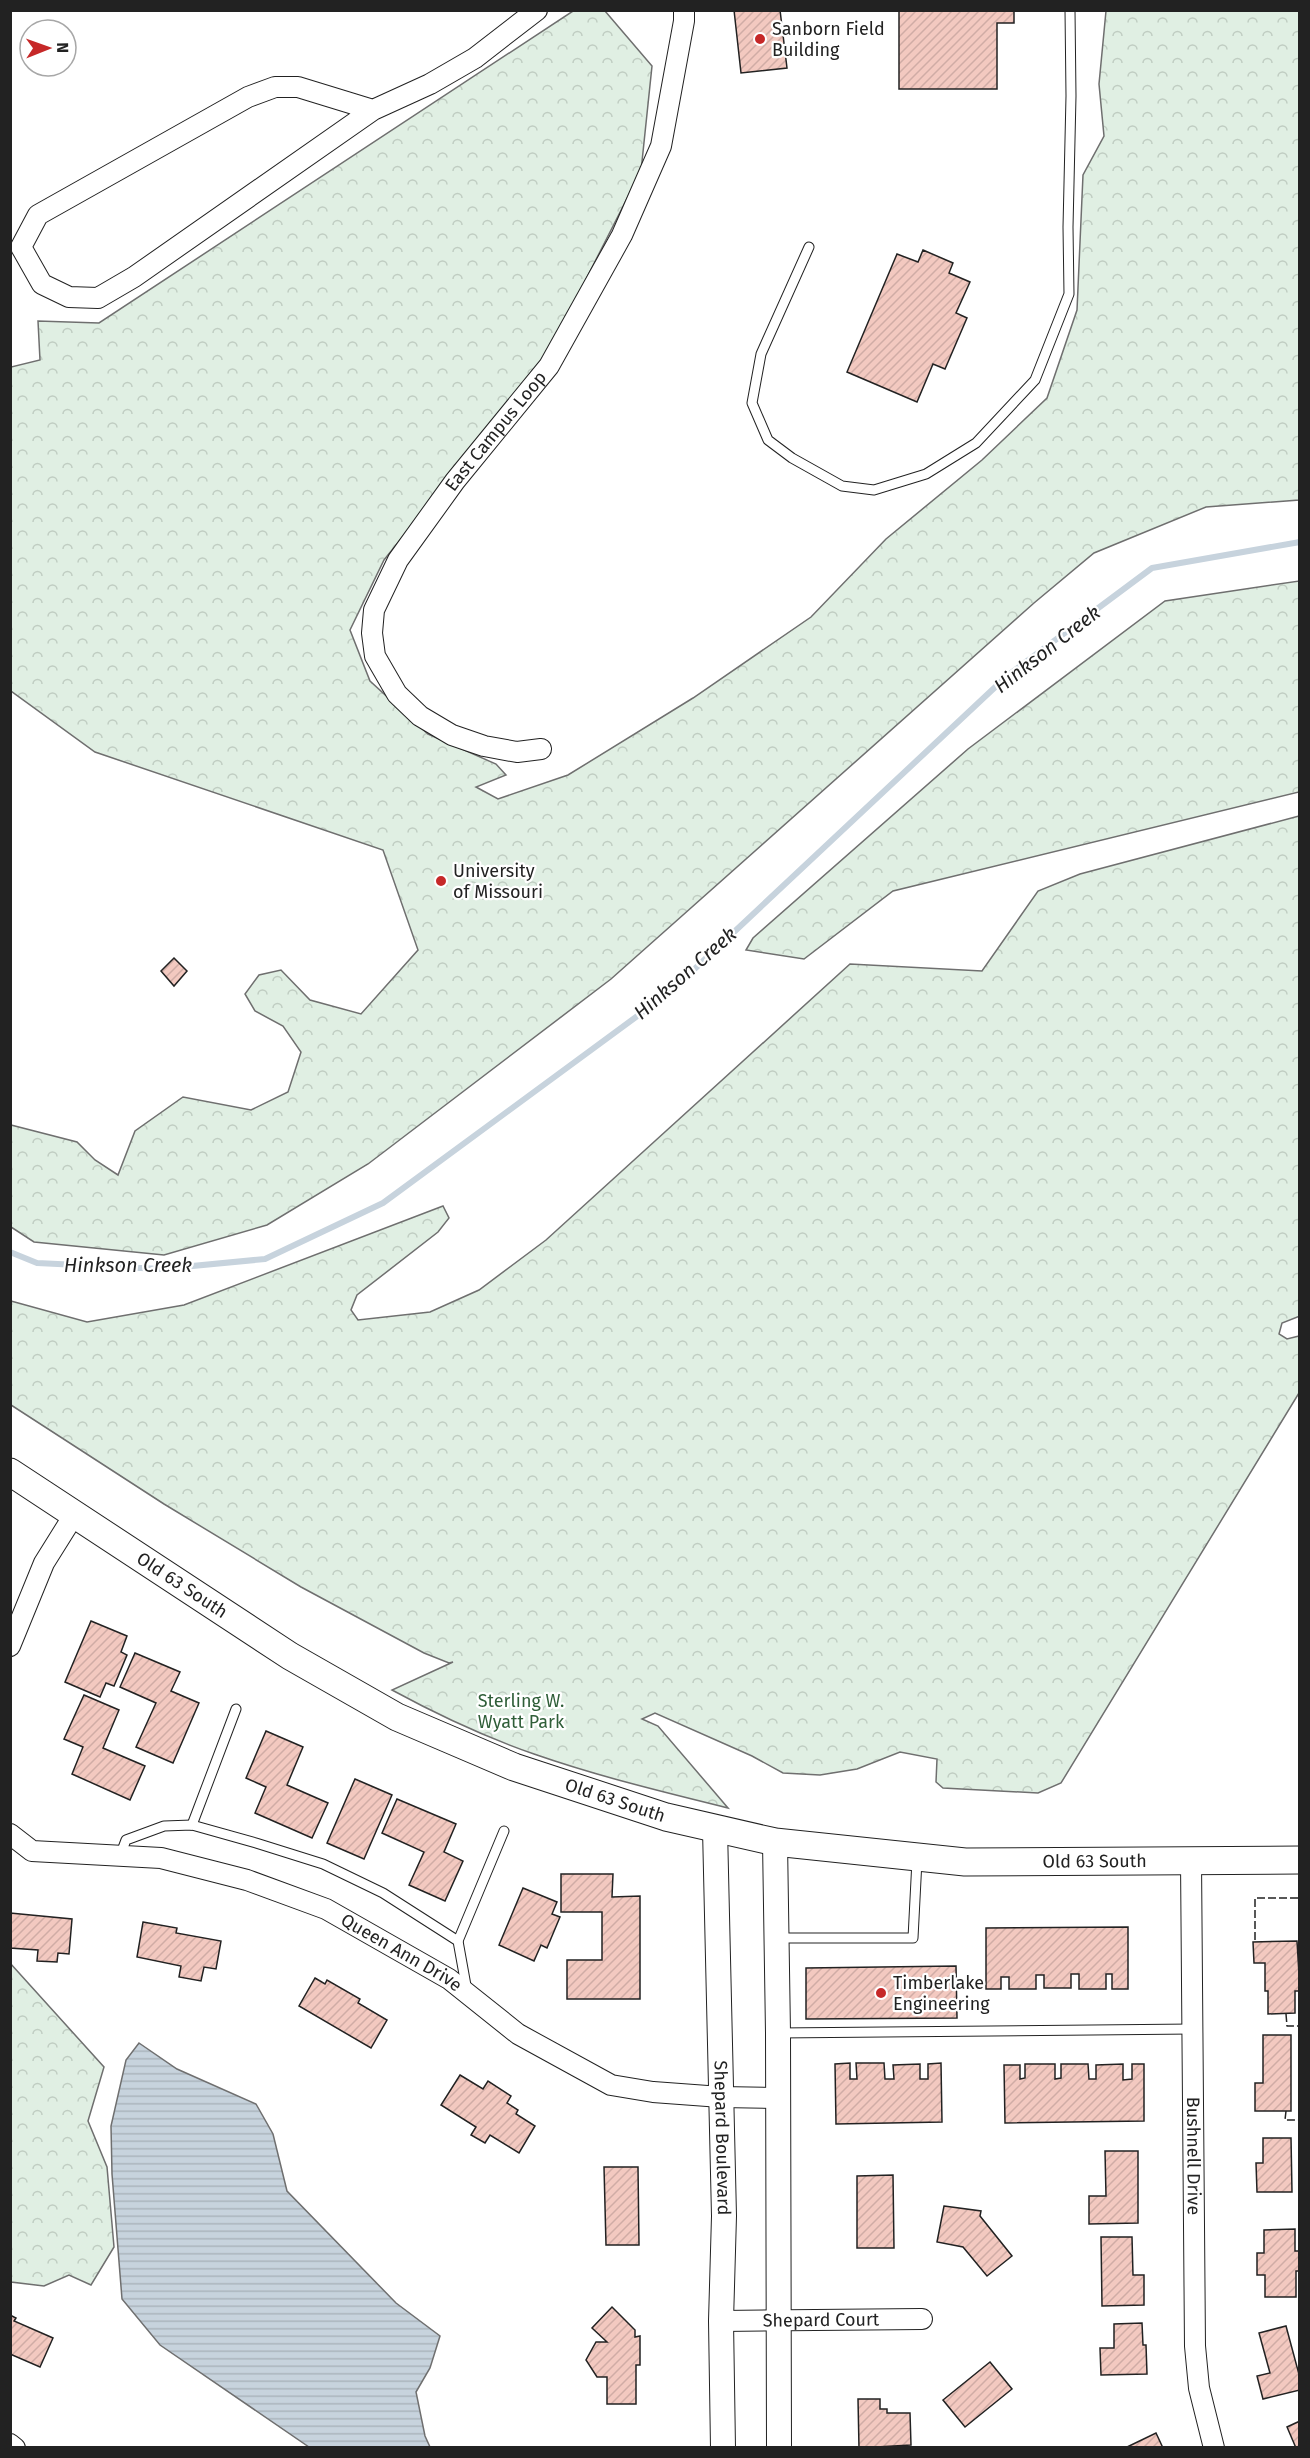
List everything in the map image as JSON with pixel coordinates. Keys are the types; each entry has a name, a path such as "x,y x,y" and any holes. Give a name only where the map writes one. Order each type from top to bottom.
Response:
{"main road":[{"name":"Old 63 South","path":"10,1472 290,1656 397,1717 514,1767 666,1817 775,1842 965,1862 1299,1860"}],"street":[{"path":"373,110 298,87 275,87 248,98 38,215 21,247 42,285 69,297 98,298 134,277 373,110 430,84 475,58 537,10"},
{"name":"East Campus Loop","path":"541,749 517,752 484,746 452,735 420,716 397,694 375,656 372,633 374,610 398,560 455,481 549,366 622,235 661,146 684,21 684,10"},
{"path":"10,1646 44,1563 74,1515"},
{"name":"Shepard Boulevard","path":"715,1828 724,2216 721,2321 723,2448"},
{"name":"Queen Ann Drive","path":"10,1834 32,1851 161,1858 247,1880 326,1910 449,1979 518,2034 611,2085 653,2092 778,2098"},
{"path":"775,1842 779,2448"},
{"name":"Bushnell Drive","path":"1191,1860 1195,2346 1198,2388 1214,2448"},
{"name":"Shepard Court","path":"721,2321 922,2319"},
{"path":"10,2444 15,2448"}],"lane":[{"path":"809,247 761,354 752,403 768,440 792,458 842,486 874,490 926,474 976,443 1035,380 1070,294 1068,227 1070,10"},
{"path":"192,1825 236,1709"},
{"path":"120,1856 126,1840 164,1826 192,1825 323,1864 383,1893 458,1941"},
{"path":"468,1994 458,1941 504,1831"},
{"path":"777,1938 913,1938 917,1858"},
{"path":"778,2033 1194,2029"}],"green space":[{"path":"573,11 605,11 652,66 641,171 544,362 384,560 350,630 370,681 428,734 496,764 506,775 476,787 498,799 568,775 693,698 811,617 886,539 982,460 1047,398 1077,310 1083,175 1104,136 1099,84 1106,11 1299,11 1299,500 1206,507 1094,553 1034,603 611,979 368,1164 267,1225 164,1255 34,1242 11,1227 11,1125 77,1142 95,1160 118,1175 135,1131 183,1097 251,1110 288,1092 301,1052 283,1026 255,1011 245,994 259,975 281,970 310,1000 361,1014 418,950 383,850 95,752 11,691 11,367 40,360 38,321 99,323"},
{"path":"1299,581 1299,792 893,891 804,959 746,950 753,938 968,749 1165,601"},
{"name":"Sterling W. Wyatt Park","path":"1299,816 1300,1316 1282,1323 1279,1334 1287,1339 1299,1336 1299,1393 1061,1783 1038,1793 943,1788 936,1782 937,1759 900,1752 857,1769 820,1775 783,1773 752,1756 655,1713 642,1719 658,1726 728,1808 606,1777 534,1754 462,1725 392,1690 453,1662 449,1663 424,1653 301,1587 164,1504 11,1405 11,1301 87,1322 184,1305 443,1206 449,1218 438,1232 357,1295 351,1310 358,1320 430,1312 479,1290 546,1240 850,964 982,971 1038,891 1080,874"},
{"path":"10,1963 104,2067 88,2121 107,2167 114,2247 91,2285 69,2275 44,2286 11,2282"}],"shaded area":[{"path":"139,2043 177,2069 256,2104 273,2134 287,2191 396,2303 440,2336 430,2368 416,2392 425,2436 430,2447 309,2447 160,2345 122,2299 112,2174 111,2126 126,2060"}],"building":[{"name":"Sanborn Field Building","path":"734,10 780,10 787,68 741,73"},
{"path":"899,10 1014,10 1014,23 997,23 997,89 899,89"},
{"path":"923,250 953,263 949,273 970,282 956,313 967,318 945,369 933,364 917,402 847,372 897,254 918,262"},
{"path":"174,958 187,971 174,986 161,971"},
{"path":"91,1621 127,1636 121,1652 127,1655 114,1686 106,1683 100,1697 65,1682"},
{"path":"135,1653 180,1672 171,1691 199,1703 173,1763 136,1747 156,1703 120,1687"},
{"path":"84,1695 119,1710 103,1748 145,1766 130,1800 72,1774 83,1747 64,1739"},
{"path":"266,1731 303,1747 287,1785 328,1803 312,1838 255,1813 266,1787 246,1778"},
{"path":"355,1779 392,1795 364,1859 327,1843"},
{"path":"397,1799 456,1824 444,1852 463,1861 445,1901 409,1885 424,1852 382,1833"},
{"path":"561,1874 613,1874 612,1897 640,1896 640,1999 567,1999 567,1960 602,1960 602,1912 561,1912"},
{"path":"523,1888 557,1902 552,1914 560,1917 547,1948 541,1945 534,1961 499,1945"},
{"path":"10,1913 72,1919 69,1954 58,1953 57,1962 37,1961 38,1950 10,1948"},
{"path":"143,1922 177,1928 176,1933 221,1941 216,1969 204,1967 201,1981 179,1977 181,1966 137,1957"},
{"path":"1128,1927 1128,1989 1112,1989 1112,1974 1106,1974 1106,1989 1079,1989 1079,1974 1071,1974 1071,1988 1044,1988 1044,1975 1036,1975 1036,1989 1009,1989 1009,1977 1001,1977 1001,1989 986,1989 986,1928"},
{"path":"1297,1941 1300,1991 1295,1991 1295,2013 1268,2014 1265,1963 1254,1963 1253,1942"},
{"name":"Timberlake Engineering","path":"956,1966 957,2018 806,2019 806,1968"},
{"path":"315,1978 325,1984 327,1980 360,1999 358,2003 387,2020 371,2048 299,2006"},
{"path":"1263,2035 1291,2035 1291,2111 1255,2111 1255,2083 1263,2083"},
{"path":"850,2063 850,2079 857,2079 856,2063 884,2063 885,2079 894,2079 893,2065 920,2064 920,2079 928,2079 928,2064 941,2063 942,2122 836,2124 835,2064"},
{"path":"1025,2064 1055,2064 1055,2079 1061,2078 1061,2064 1088,2064 1089,2079 1096,2079 1096,2065 1123,2064 1123,2080 1132,2079 1132,2064 1144,2064 1144,2121 1005,2123 1004,2065 1020,2065 1020,2079 1025,2078"},
{"path":"460,2075 483,2089 488,2081 511,2096 507,2103 518,2110 516,2114 535,2126 519,2153 490,2135 485,2143 471,2135 476,2127 441,2105"},
{"path":"1263,2138 1291,2138 1292,2192 1257,2192 1256,2163 1263,2163"},
{"path":"1105,2151 1138,2151 1138,2223 1089,2224 1089,2196 1106,2196"},
{"path":"604,2167 638,2167 639,2245 606,2245"},
{"path":"893,2175 894,2248 857,2248 857,2176"},
{"path":"944,2206 981,2211 980,2216 1012,2256 987,2276 963,2247 937,2242"},
{"path":"1295,2229 1295,2251 1300,2251 1300,2271 1296,2271 1296,2297 1265,2297 1265,2275 1257,2275 1257,2253 1264,2253 1264,2230"},
{"path":"1101,2237 1132,2237 1133,2275 1144,2275 1144,2305 1102,2306"},
{"path":"612,2307 635,2330 635,2337 640,2336 640,2365 636,2365 636,2404 607,2404 607,2377 597,2377 586,2360 596,2342 607,2342 592,2328"},
{"path":"10,2315 16,2318 14,2321 53,2338 40,2367 10,2354"},
{"path":"1142,2323 1143,2345 1146,2345 1147,2374 1101,2375 1100,2348 1114,2348 1114,2324"},
{"path":"1286,2326 1300,2378 1300,2390 1263,2399 1257,2376 1270,2373 1259,2333"},
{"path":"990,2362 1012,2389 965,2427 943,2400"},
{"path":"858,2399 880,2399 880,2409 887,2409 887,2413 910,2413 911,2445 859,2448"},
{"path":"1300,2421 1300,2448 1296,2448 1287,2427"},
{"path":"1156,2433 1163,2448 1125,2448"}],"waterway":[{"name":"Hinkson Creek","path":"10,1252 37,1263 161,1269 265,1259 383,1203 670,992 1007,676 1152,568 1300,542"}],"fence":[{"path":"1255,1940 1255,1898 1300,1898"},
{"path":"1286,2014 1287,2026 1300,2026"},
{"path":"1286,2111 1285,2120 1300,2120"}],"place":[{"name":"Sanborn Field Building","path":"760,39"},
{"name":"University of Missouri","path":"441,881"},
{"name":"Timberlake Engineering","path":"881,1993"}]}
